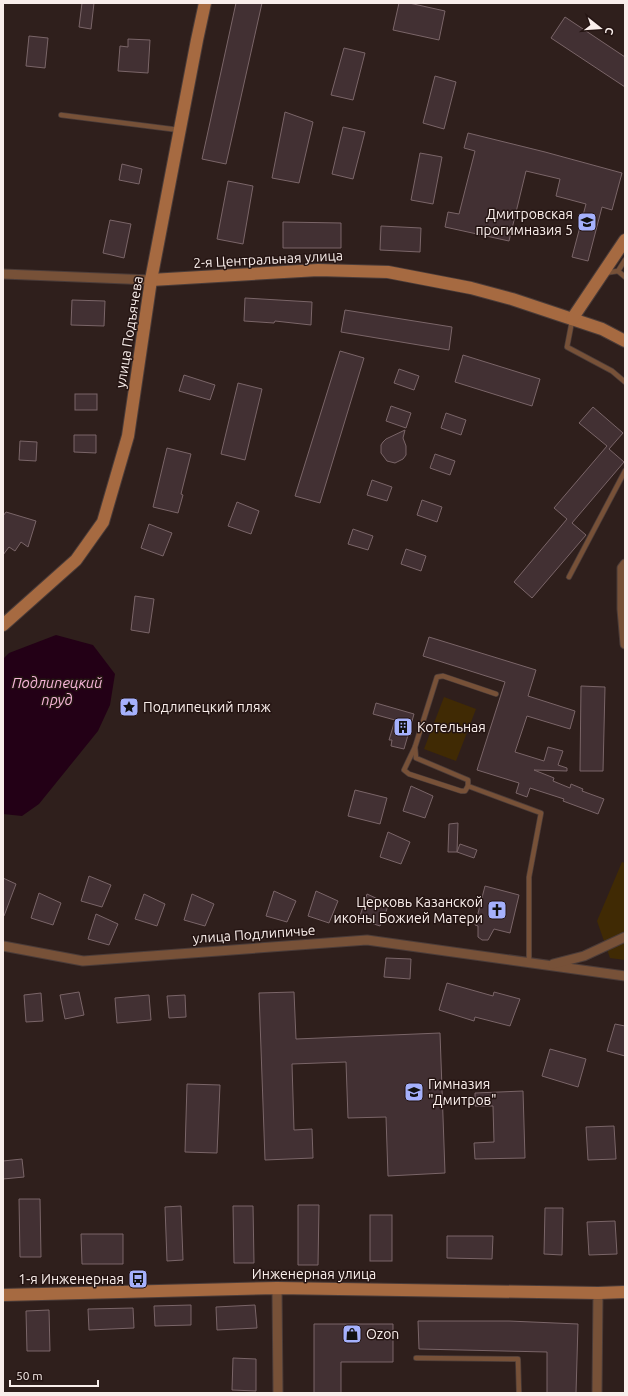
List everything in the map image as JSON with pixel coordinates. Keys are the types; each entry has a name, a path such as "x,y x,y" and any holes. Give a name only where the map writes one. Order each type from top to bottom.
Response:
{"street":[{"name":"улица Подъячева","path":"3,625 76,560 103,522 128,436 151,280 196,40 205,3"},
{"path":"572,319 625,240"},
{"name":"2-я Центральная улица","path":"151,280 318,270 388,272 471,288 512,299 602,329 625,341"},
{"path":"3,274 151,280"},
{"path":"625,564 622,568 622,602 625,644"},
{"path":"548,965 584,956 625,937"},
{"name":"улица Подлипичье","path":"3,946 83,961 367,940 625,976"},
{"path":"277,1288 278,1393"},
{"name":"Инженерная улица","path":"3,1295 277,1288 598,1293 625,1292"},
{"path":"597,1393 598,1293"}],"lane":[{"path":"61,115 179,130"},
{"path":"618,271 625,260"},
{"path":"602,273 618,271 625,277"},
{"path":"572,319 567,347 612,371 625,382"},
{"path":"569,577 625,471"},
{"path":"415,747 416,758 468,780 468,786 465,791 409,774 404,770 415,747 437,677 443,676 496,694"},
{"path":"468,786 541,813 529,877 529,962"},
{"path":"416,1358 518,1359 519,1393"}],"shaded area":[{"path":"444,697 476,709 456,761 424,749"},
{"path":"622,862 625,863 625,960 610,958 597,921"}],"water":[{"name":"Подлипецкий пруд","path":"56,635 93,645 115,674 110,705 98,731 39,804 22,816 3,814 3,659 9,653"}],"building":[{"path":"82,3 94,3 91,29 79,27"},
{"path":"236,3 262,3 226,164 202,159"},
{"path":"399,3 409,3 445,11 439,40 393,30"},
{"path":"565,17 625,57 625,87 551,38"},
{"path":"29,36 48,38 45,68 26,66"},
{"path":"128,39 150,40 148,73 118,71 120,46 128,47"},
{"path":"344,48 365,53 353,100 331,95"},
{"path":"435,76 456,82 444,129 423,123"},
{"path":"285,112 313,122 299,183 272,178"},
{"path":"343,127 365,132 353,179 332,174"},
{"path":"468,133 622,173 612,210 602,207 588,261 572,257 586,204 556,196 560,179 526,171 509,241 445,227 448,212 459,214 475,151 464,148"},
{"path":"420,153 442,157 433,204 411,200"},
{"path":"122,164 142,169 139,184 119,180"},
{"path":"228,181 253,186 243,244 217,239"},
{"path":"110,220 131,224 124,258 103,253"},
{"path":"283,222 341,223 341,248 283,248"},
{"path":"381,226 421,228 420,252 380,250"},
{"path":"245,298 312,302 311,325 275,321 274,323 244,321"},
{"path":"72,300 105,301 104,326 71,325"},
{"path":"345,310 452,327 449,350 341,332"},
{"path":"340,351 364,358 320,503 295,496"},
{"path":"463,355 540,379 532,406 455,382"},
{"path":"399,369 419,376 414,390 394,383"},
{"path":"184,375 215,385 210,400 179,391"},
{"path":"238,383 262,389 245,460 221,454"},
{"path":"75,394 97,394 97,410 75,410"},
{"path":"391,406 411,413 406,428 386,421"},
{"path":"593,407 623,433 609,449 624,462 572,523 586,535 532,598 514,582 567,519 554,508 607,446 579,423"},
{"path":"446,413 466,420 461,435 441,428"},
{"path":"405,430 403,438 406,446 406,455 403,459 395,463 387,461 381,453 381,445 386,439"},
{"path":"74,435 96,435 96,453 74,452"},
{"path":"20,441 37,442 36,461 19,460"},
{"path":"167,448 191,454 178,513 153,507"},
{"path":"435,454 455,461 450,475 430,468"},
{"path":"372,480 392,487 387,501 367,495"},
{"path":"422,500 442,507 437,522 417,515"},
{"path":"237,502 259,511 251,534 228,526"},
{"path":"6,512 36,521 28,547 21,542 15,551 9,547 3,555 3,516"},
{"path":"149,524 172,533 163,556 141,548"},
{"path":"353,529 373,536 368,550 348,544"},
{"path":"406,549 426,556 421,571 401,564"},
{"path":"135,596 154,599 149,633 131,630"},
{"path":"429,637 536,670 528,696 575,711 570,729 527,716 515,752 544,761 548,747 563,751 558,765 567,768 567,771 534,770 554,778 553,781 570,788 571,784 583,789 582,791 604,799 598,814 563,801 564,799 530,788 527,797 516,793 519,783 477,770 505,682 423,656"},
{"path":"581,686 605,687 603,771 580,771"},
{"name":"Котельная","path":"376,703 414,714 404,749 391,746 392,740 389,740 395,720 373,714"},
{"path":"411,786 433,796 425,818 403,811"},
{"path":"355,790 387,798 380,824 348,816"},
{"path":"458,823 457,852 448,852 449,824"},
{"path":"388,832 410,842 401,864 380,857"},
{"path":"460,844 477,850 474,858 457,852"},
{"path":"89,876 111,885 102,907 81,901"},
{"path":"3,878 16,884 4,916 3,916"},
{"name":"Церковь Казанской иконы Божией Матери","path":"485,886 519,895 510,933 494,929 488,940 482,940 478,937 478,926 475,925"},
{"path":"274,891 296,901 287,922 266,916"},
{"path":"316,891 338,901 329,923 308,916"},
{"path":"39,893 61,903 53,925 31,918"},
{"path":"144,894 165,904 157,926 135,919"},
{"path":"192,894 214,904 205,926 184,920"},
{"path":"367,894 389,904 380,926 359,919"},
{"path":"96,914 118,924 109,945 88,939"},
{"path":"386,958 411,959 410,979 384,977"},
{"path":"447,983 493,996 494,992 520,999 510,1026 475,1017 474,1021 439,1010"},
{"path":"79,992 84,1015 65,1019 60,995"},
{"name":"Гимназия \"Дмитров\"","path":"294,992 296,1039 440,1033 445,1173 388,1176 386,1117 348,1118 346,1062 292,1064 294,1130 312,1129 313,1158 265,1160 259,993"},
{"path":"41,993 43,1021 26,1022 24,995"},
{"path":"149,995 151,1020 117,1023 115,998"},
{"path":"185,995 186,1017 169,1018 167,996"},
{"path":"615,1024 625,1026 625,1056 607,1051"},
{"path":"550,1049 586,1059 578,1087 542,1076"},
{"path":"187,1084 220,1085 217,1153 185,1152"},
{"path":"523,1091 525,1158 475,1159 474,1143 494,1142 493,1106 475,1106 475,1093"},
{"path":"614,1126 616,1159 588,1160 586,1127"},
{"path":"22,1159 24,1177 3,1179 3,1161"},
{"path":"19,1199 40,1199 41,1257 20,1257"},
{"path":"298,1205 319,1205 318,1265 298,1265"},
{"path":"181,1206 183,1260 167,1261 165,1207"},
{"path":"233,1206 253,1206 254,1263 234,1263"},
{"path":"545,1208 563,1208 562,1255 544,1254"},
{"path":"370,1215 392,1215 392,1261 370,1261"},
{"path":"615,1221 617,1254 589,1255 587,1222"},
{"path":"81,1234 123,1234 123,1264 82,1264"},
{"path":"447,1236 493,1236 492,1259 447,1258"},
{"path":"191,1305 191,1325 155,1326 154,1306"},
{"path":"255,1305 257,1328 217,1330 216,1307"},
{"path":"133,1308 134,1328 89,1330 88,1309"},
{"path":"49,1310 50,1351 27,1351 26,1311"},
{"path":"418,1321 509,1321 578,1324 576,1393 547,1393 547,1352 419,1349"},
{"path":"314,1324 393,1324 393,1362 341,1362 341,1393 314,1393"},
{"path":"233,1358 256,1359 256,1391 232,1390"}],"place":[{"name":"Дмитровская прогимназия 5","path":"587,222"},
{"name":"Подлипецкий пляж","path":"129,707"},
{"name":"Котельная","path":"403,727"},
{"name":"Церковь Казанской иконы Божией Матери","path":"497,910"},
{"name":"Гимназия \"Дмитров\"","path":"414,1092"},
{"name":"1-я Инженерная","path":"138,1279"},
{"name":"Ozon","path":"352,1334"}]}
